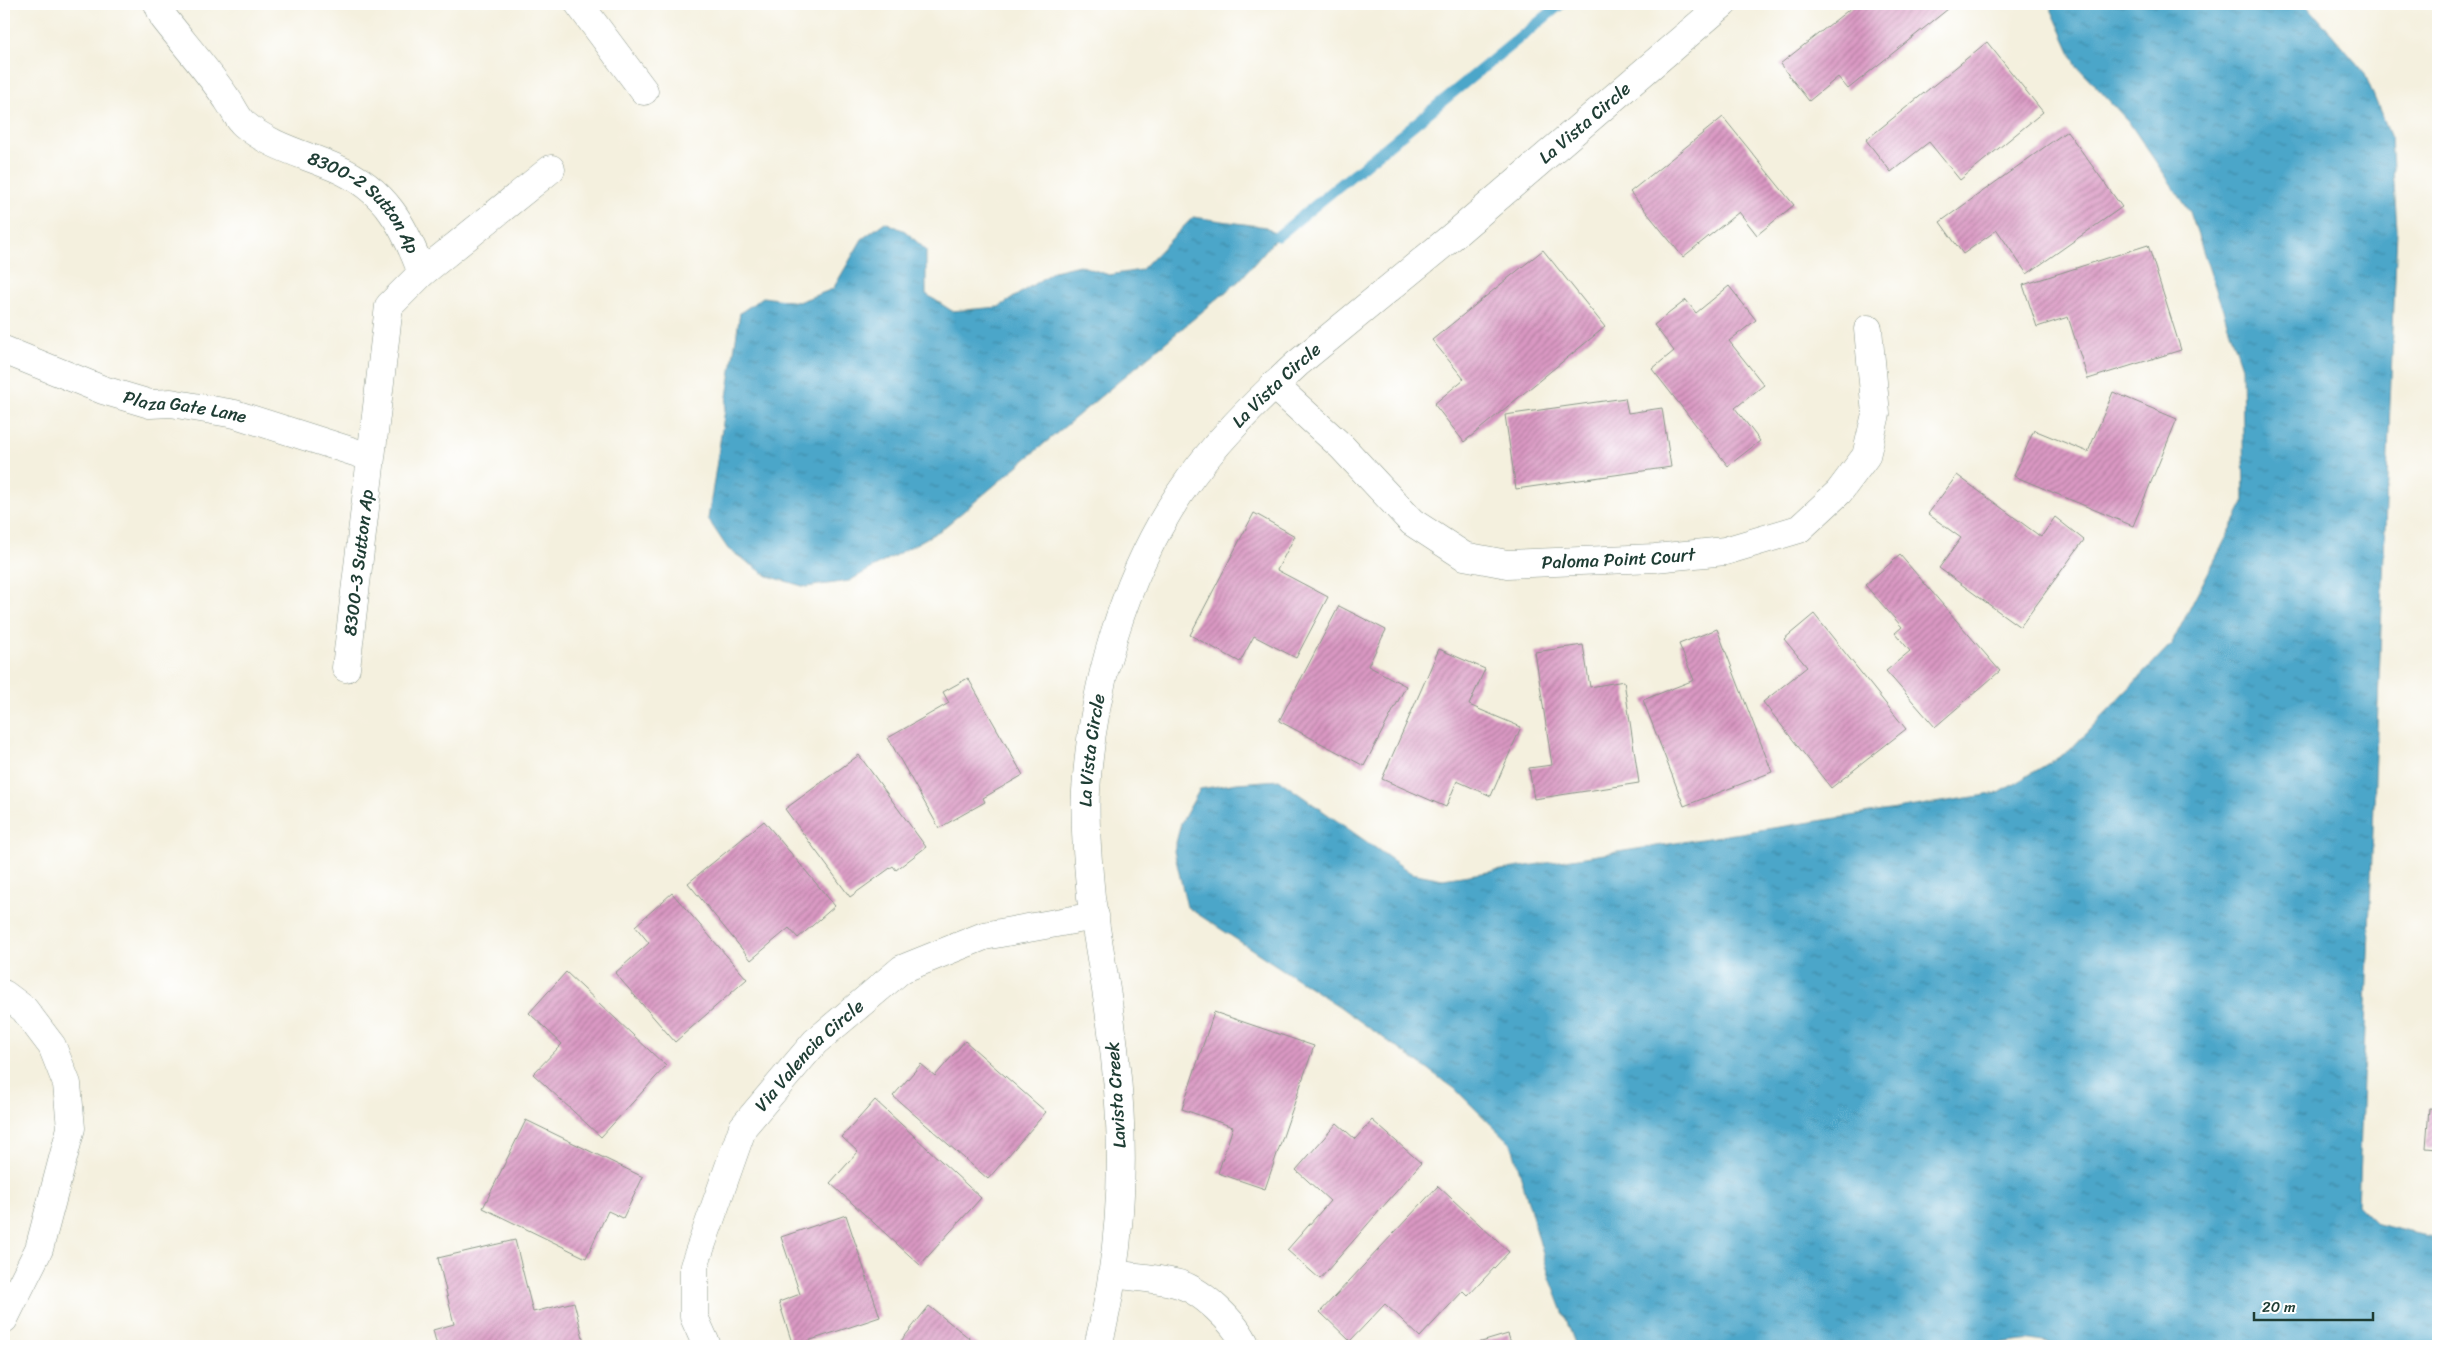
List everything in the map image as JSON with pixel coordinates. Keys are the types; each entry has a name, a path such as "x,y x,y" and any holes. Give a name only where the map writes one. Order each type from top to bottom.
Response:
{"street":[{"name":"8300-2 Sutton Ap","path":"158,4 164,18 227,99 242,123 278,146 337,168 362,181 387,205 407,233 422,273 389,306 370,457"},
{"path":"579,4 644,91"},
{"name":"La Vista Circle","path":"1095,916 1091,900 1085,794 1094,714 1103,670 1141,562 1180,492 1229,431 1297,364 1453,236 1723,4"},
{"path":"422,273 551,169"},
{"name":"Paloma Point Court","path":"1274,385 1342,447 1412,522 1464,556 1508,564 1655,558 1725,551 1799,529 1839,492 1866,456 1876,414 1868,329"},
{"name":"Plaza Gate Lane","path":"4,350 103,390 150,404 171,402 235,414 370,457"},
{"name":"8300-3 Sutton Ap","path":"346,668 370,457"},
{"name":"Lavista Creek","path":"1095,916 1116,1059 1122,1171 1119,1240 1113,1274"},
{"name":"Via Valencia Circle","path":"707,1346 694,1317 694,1266 743,1127 815,1042 902,969 984,936 1095,916"},
{"path":"4,1319 39,1249 72,1128 67,1084 52,1046 14,1002"},
{"path":"1098,1346 1113,1274 1177,1283 1216,1305 1242,1336 1246,1346"}],"water":[{"path":"2049,4 2306,4 2364,72 2391,138 2397,229 2358,1205 2377,1224 2438,1237 2438,1346 2063,1346 2031,1340 1984,1346 1576,1346 1549,1275 1512,1145 1454,1088 1340,1007 1187,907 1174,851 1181,823 1200,789 1237,783 1279,780 1411,873 1443,879 1999,793 2069,751 2172,643 2244,503 2242,367 2190,212 2128,121 2076,65"},
{"path":"1193,217 1266,227 1278,236 1240,280 941,530 849,581 806,587 768,576 728,549 708,519 740,313 763,297 798,302 833,289 862,239 885,222 905,231 926,250 926,294 952,311 999,307 1054,271 1079,265 1109,275 1141,270"}],"building":[{"path":"1856,4 1944,4 1948,9 1848,89 1838,77 1809,101 1780,64"},
{"path":"1987,42 2043,112 1960,180 1929,142 1891,172 1866,140"},
{"path":"1723,117 1794,205 1757,235 1739,212 1683,257 1630,192"},
{"path":"2067,131 2122,207 2027,274 1997,230 1963,254 1940,222"},
{"path":"2148,245 2181,350 2088,379 2068,317 2037,327 2023,285"},
{"path":"1543,250 1605,327 1464,442 1434,404 1464,379 1432,340"},
{"path":"1729,286 1756,320 1729,341 1764,385 1735,408 1760,441 1728,466 1652,369 1674,351 1654,325 1686,300 1696,313"},
{"path":"2113,392 2177,419 2133,526 2014,476 2034,430 2088,452"},
{"path":"1625,398 1628,413 1662,408 1671,467 1516,489 1505,415"},
{"path":"1957,475 2041,537 2055,517 2084,540 2020,627 1939,568 1961,538 1928,514"},
{"path":"1254,513 1295,536 1277,570 1328,597 1296,658 1254,636 1240,662 1190,635"},
{"path":"1900,555 2000,671 1935,727 1886,671 1910,651 1895,633 1902,627 1865,585"},
{"path":"1339,606 1386,630 1368,666 1406,686 1364,766 1279,721"},
{"path":"1814,614 1906,729 1831,788 1763,702 1807,667 1784,639"},
{"path":"1717,629 1772,772 1684,806 1643,700 1694,680 1679,644"},
{"path":"1583,645 1590,687 1624,681 1639,783 1534,799 1529,768 1552,765 1535,652"},
{"path":"1439,649 1485,669 1469,705 1521,727 1491,796 1457,781 1446,807 1382,779"},
{"path":"968,678 1023,775 983,798 985,802 939,828 888,738 949,703 943,692"},
{"path":"859,755 926,847 896,870 893,866 850,897 785,809"},
{"path":"764,821 835,906 798,938 789,928 751,960 688,883"},
{"path":"672,893 747,979 675,1042 615,973 649,943 635,926"},
{"path":"566,972 666,1066 601,1137 533,1074 562,1044 529,1013"},
{"path":"1214,1012 1314,1046 1265,1189 1218,1173 1233,1127 1182,1109"},
{"path":"965,1041 1046,1112 988,1179 893,1096 921,1064 935,1076"},
{"path":"875,1100 981,1198 920,1265 830,1183 858,1152 842,1137"},
{"path":"2429,1108 2438,1109 2438,1149 2426,1148"},
{"path":"526,1120 643,1177 623,1218 608,1211 586,1258 483,1208"},
{"path":"1372,1120 1421,1163 1320,1279 1287,1250 1330,1201 1296,1170 1337,1123 1355,1139"},
{"path":"1438,1186 1509,1252 1468,1296 1463,1291 1420,1337 1385,1304 1350,1341 1320,1312"},
{"path":"846,1215 880,1317 793,1346 779,1302 800,1294 781,1237"},
{"path":"515,1240 533,1312 574,1302 584,1342 567,1346 437,1346 433,1330 454,1324 438,1258"},
{"path":"929,1306 979,1346 897,1346"},
{"path":"1508,1334 1512,1346 1468,1346"}],"waterway":[{"path":"1278,236 1561,4"}]}
